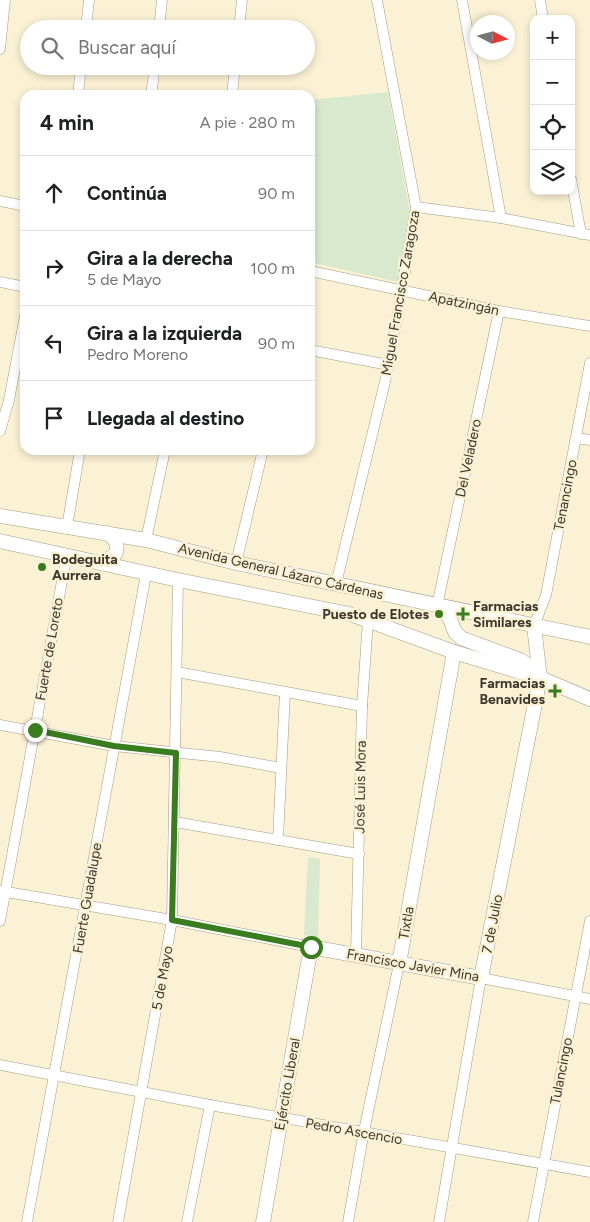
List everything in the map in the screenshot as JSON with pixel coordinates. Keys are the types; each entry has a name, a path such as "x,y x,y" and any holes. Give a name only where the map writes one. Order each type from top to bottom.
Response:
{"street":[{"path":"0,49 5,0"},
{"path":"87,20 89,0"},
{"path":"160,20 162,0"},
{"path":"240,20 242,0"},
{"name":"Miguel Francisco Zaragoza","path":"336,584 390,365 404,291 416,207 377,0"},
{"path":"462,0 501,218"},
{"path":"540,0 543,15"},
{"path":"79,90 80,75"},
{"path":"152,90 154,75"},
{"path":"233,90 234,75"},
{"path":"416,207 501,218 585,234 575,195"},
{"path":"0,201 20,205"},
{"name":"Apatzingán","path":"315,272 499,311 590,326"},
{"path":"0,282 20,286"},
{"name":"Del Veladero","path":"437,606 499,311"},
{"path":"0,430 9,400 20,342"},
{"path":"315,351 390,365"},
{"name":"Tenancingo","path":"534,626 546,595 590,363"},
{"path":"577,438 590,440"},
{"path":"67,527 79,455"},
{"path":"146,540 165,455"},
{"path":"236,563 262,455"},
{"name":"Avenida General Lázaro Cárdenas","path":"0,516 146,540 236,563 437,606 590,636"},
{"path":"16,545 12,536 12,526 14,522 20,519"},
{"path":"104,562 115,555 117,545 114,538 107,533"},
{"name":"Avenida General Lázaro Cárdenas","path":"0,541 104,562 146,574 341,611 454,652 540,678 590,699"},
{"name":"Fuerte de Loreto","path":"0,921 3,892 67,554"},
{"name":"Fuerte Guadalupe","path":"27,1222 146,574"},
{"name":"5 de Mayo","path":"118,1222 172,920 178,580"},
{"path":"437,606 449,617 455,632 461,638 520,660 528,665 540,678"},
{"name":"José Luis Mora","path":"356,954 362,706 368,620"},
{"name":"7 de Julio","path":"439,1222 481,978 540,678 534,626"},
{"name":"Tixtla","path":"348,1222 364,1132 399,964 454,652"},
{"path":"177,672 362,706"},
{"path":"278,840 285,692"},
{"path":"0,724 114,746 220,757 281,768"},
{"path":"175,822 358,854"},
{"name":"Francisco Javier Mina","path":"3,892 172,920 356,954 399,964 590,998"},
{"name":"Tulancingo","path":"534,1222 590,921"},
{"name":"Ejército Liberal","path":"263,1222 311,947"},
{"name":"Pedro Ascencio","path":"0,1065 141,1093 590,1172"},
{"path":"187,1222 210,1105"}],"green space":[{"path":"388,92 410,213 398,282 315,263 315,99"},
{"path":"308,857 320,859 318,939 304,935"}],"place":[{"name":"Bodeguita Aurrera","path":"42,567"},
{"name":"Puesto de Elotes","path":"439,614"},
{"name":"Farmacias Similares","path":"463,614"},
{"name":"Farmacias Benavides","path":"555,691"}],"route":[{"path":"35,730 114,746 176,753 172,920 311,947"}]}
